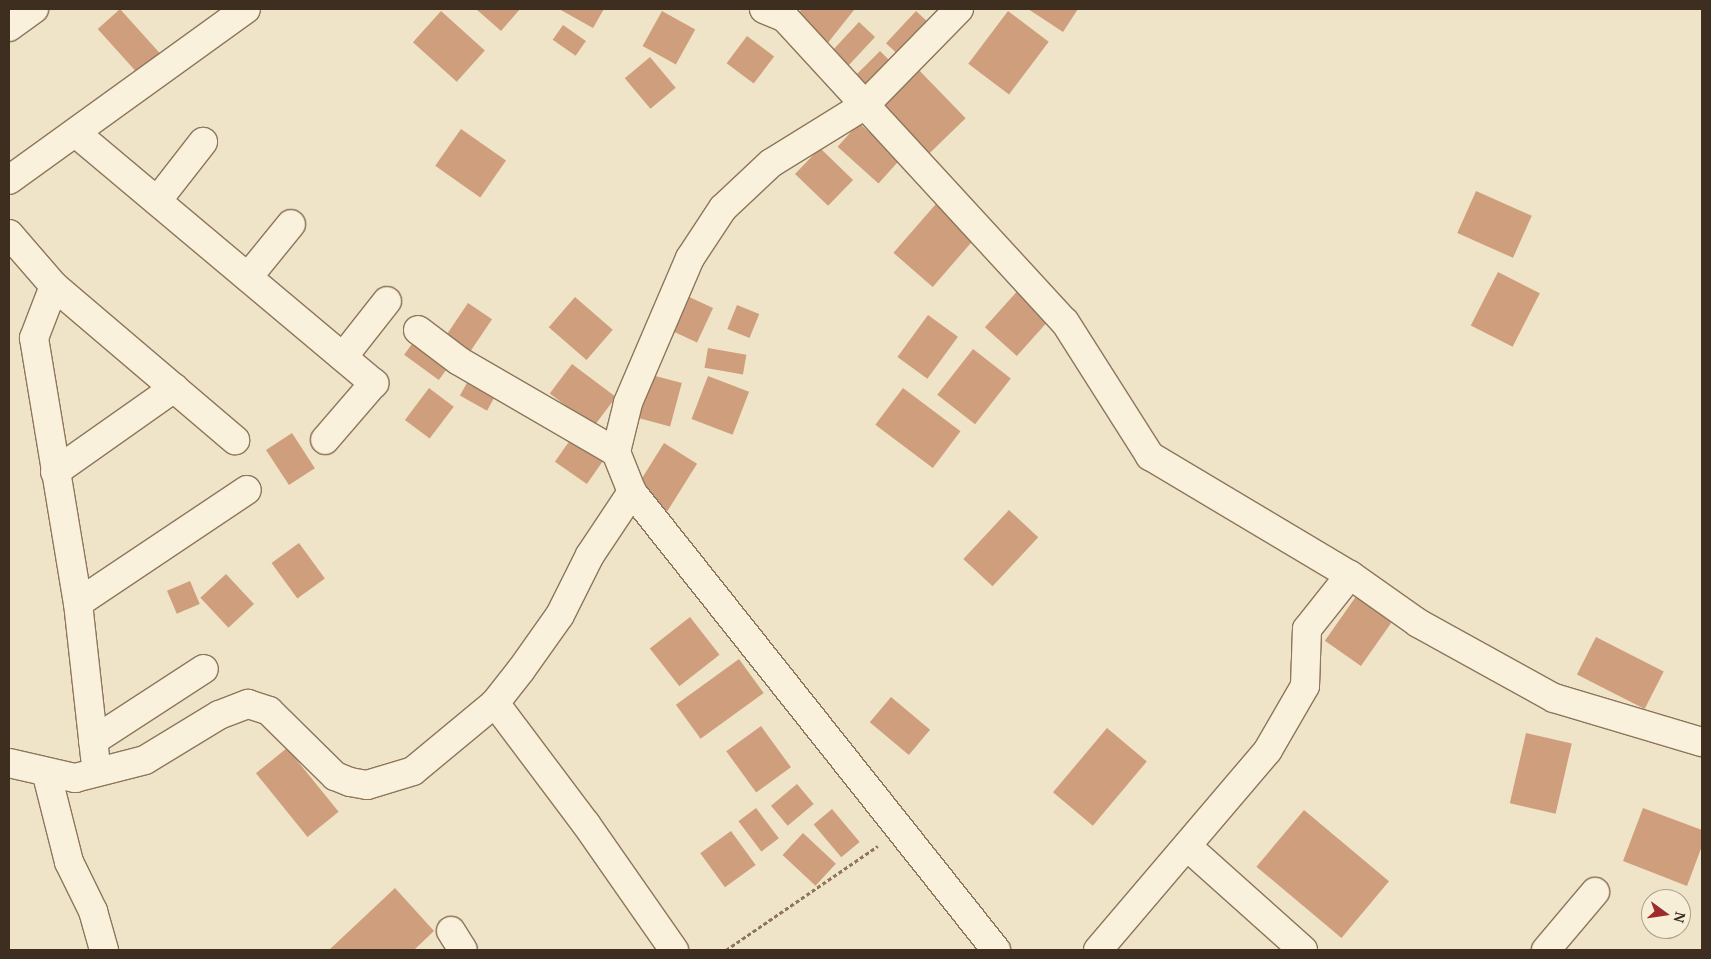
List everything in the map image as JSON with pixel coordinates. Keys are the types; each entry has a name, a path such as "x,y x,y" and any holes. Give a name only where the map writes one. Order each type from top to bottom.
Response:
{"street":[{"path":"9,26 34,9"},
{"path":"9,180 77,134 246,9"},
{"path":"764,9 785,18 1065,322 1150,456 1350,575 1418,623 1554,698 1702,742"},
{"path":"958,9 864,105 771,163 723,208 678,285 628,403 616,452 632,492 899,831 996,950"},
{"path":"77,134 374,383 325,440"},
{"path":"157,201 204,142"},
{"path":"248,277 291,224"},
{"path":"9,234 54,286 235,440"},
{"path":"54,286 34,338 54,472 78,603 94,749 204,668"},
{"path":"343,357 387,302"},
{"path":"418,330 460,361 616,452"},
{"path":"54,472 174,388"},
{"path":"78,603 247,490"},
{"path":"9,763 47,775 75,778 145,760 219,716 248,704 269,711 335,776 368,785 413,771 494,704 556,622 590,555 632,492"},
{"path":"1098,950 1188,848 1268,750 1298,705 1305,686 1307,630 1350,575"},
{"path":"494,704 674,950"},
{"path":"47,775 69,862 93,911 104,950"},
{"path":"1188,848 1303,950"},
{"path":"1546,950 1595,892"}],"path":[{"path":"726,950 785,914 899,831"}],"building":[{"path":"120,9 168,63 146,83 98,29"},
{"path":"476,9 520,9 501,31"},
{"path":"559,9 604,9 593,28"},
{"path":"802,9 854,10 823,49 790,23"},
{"path":"1028,9 1078,9 1063,32"},
{"path":"441,11 485,50 457,82 413,42"},
{"path":"662,11 695,29 676,64 643,46"},
{"path":"916,11 931,25 901,58 886,43"},
{"path":"1008,11 1049,42 1009,94 968,64"},
{"path":"859,22 875,37 848,66 832,51"},
{"path":"563,25 586,41 576,56 553,40"},
{"path":"747,36 774,56 754,84 727,63"},
{"path":"880,51 895,66 871,90 856,75"},
{"path":"650,57 676,88 650,109 625,78"},
{"path":"917,68 966,118 925,158 876,108"},
{"path":"859,123 900,160 878,184 838,147"},
{"path":"461,129 506,161 480,197 435,166"},
{"path":"820,148 853,180 828,206 795,174"},
{"path":"1476,191 1532,216 1513,258 1457,233"},
{"path":"942,197 981,231 933,287 893,253"},
{"path":"1498,272 1540,293 1513,347 1471,325"},
{"path":"1021,287 1053,316 1017,356 985,327"},
{"path":"685,295 713,308 697,343 669,329"},
{"path":"575,297 613,330 586,360 549,327"},
{"path":"468,303 492,319 467,357 443,340"},
{"path":"737,305 759,314 750,338 727,329"},
{"path":"928,315 958,337 927,379 897,357"},
{"path":"417,337 452,362 439,380 404,355"},
{"path":"708,348 746,355 743,374 705,368"},
{"path":"973,349 1011,379 975,424 937,395"},
{"path":"572,364 616,397 594,427 550,394"},
{"path":"473,372 500,387 487,411 460,396"},
{"path":"648,374 682,383 670,427 636,417"},
{"path":"708,376 749,392 733,435 692,419"},
{"path":"429,388 454,407 430,439 405,420"},
{"path":"903,388 961,431 933,468 875,425"},
{"path":"292,433 315,468 289,485 266,450"},
{"path":"575,433 607,455 587,484 555,462"},
{"path":"664,443 697,464 667,511 634,490"},
{"path":"1009,510 1038,537 993,586 963,559"},
{"path":"299,543 325,579 297,599 271,563"},
{"path":"226,574 254,604 228,628 200,598"},
{"path":"190,581 200,604 177,614 167,591"},
{"path":"1357,595 1393,620 1361,666 1325,641"},
{"path":"690,617 720,655 679,686 650,648"},
{"path":"1596,637 1664,672 1645,709 1577,674"},
{"path":"739,659 764,693 701,739 676,705"},
{"path":"891,697 930,730 909,755 870,722"},
{"path":"761,726 791,767 756,793 726,751"},
{"path":"1107,728 1147,761 1093,826 1053,792"},
{"path":"1526,733 1572,744 1556,814 1510,803"},
{"path":"287,748 339,812 308,837 256,773"},
{"path":"797,784 814,804 788,826 771,806"},
{"path":"756,808 779,838 761,852 738,821"},
{"path":"1643,808 1702,830 1702,846 1687,886 1623,861"},
{"path":"832,809 860,842 841,857 814,824"},
{"path":"1304,810 1389,881 1341,938 1256,867"},
{"path":"731,831 756,865 725,887 700,853"},
{"path":"803,833 836,864 815,886 783,855"},
{"path":"395,888 434,931 414,950 329,950"}]}
